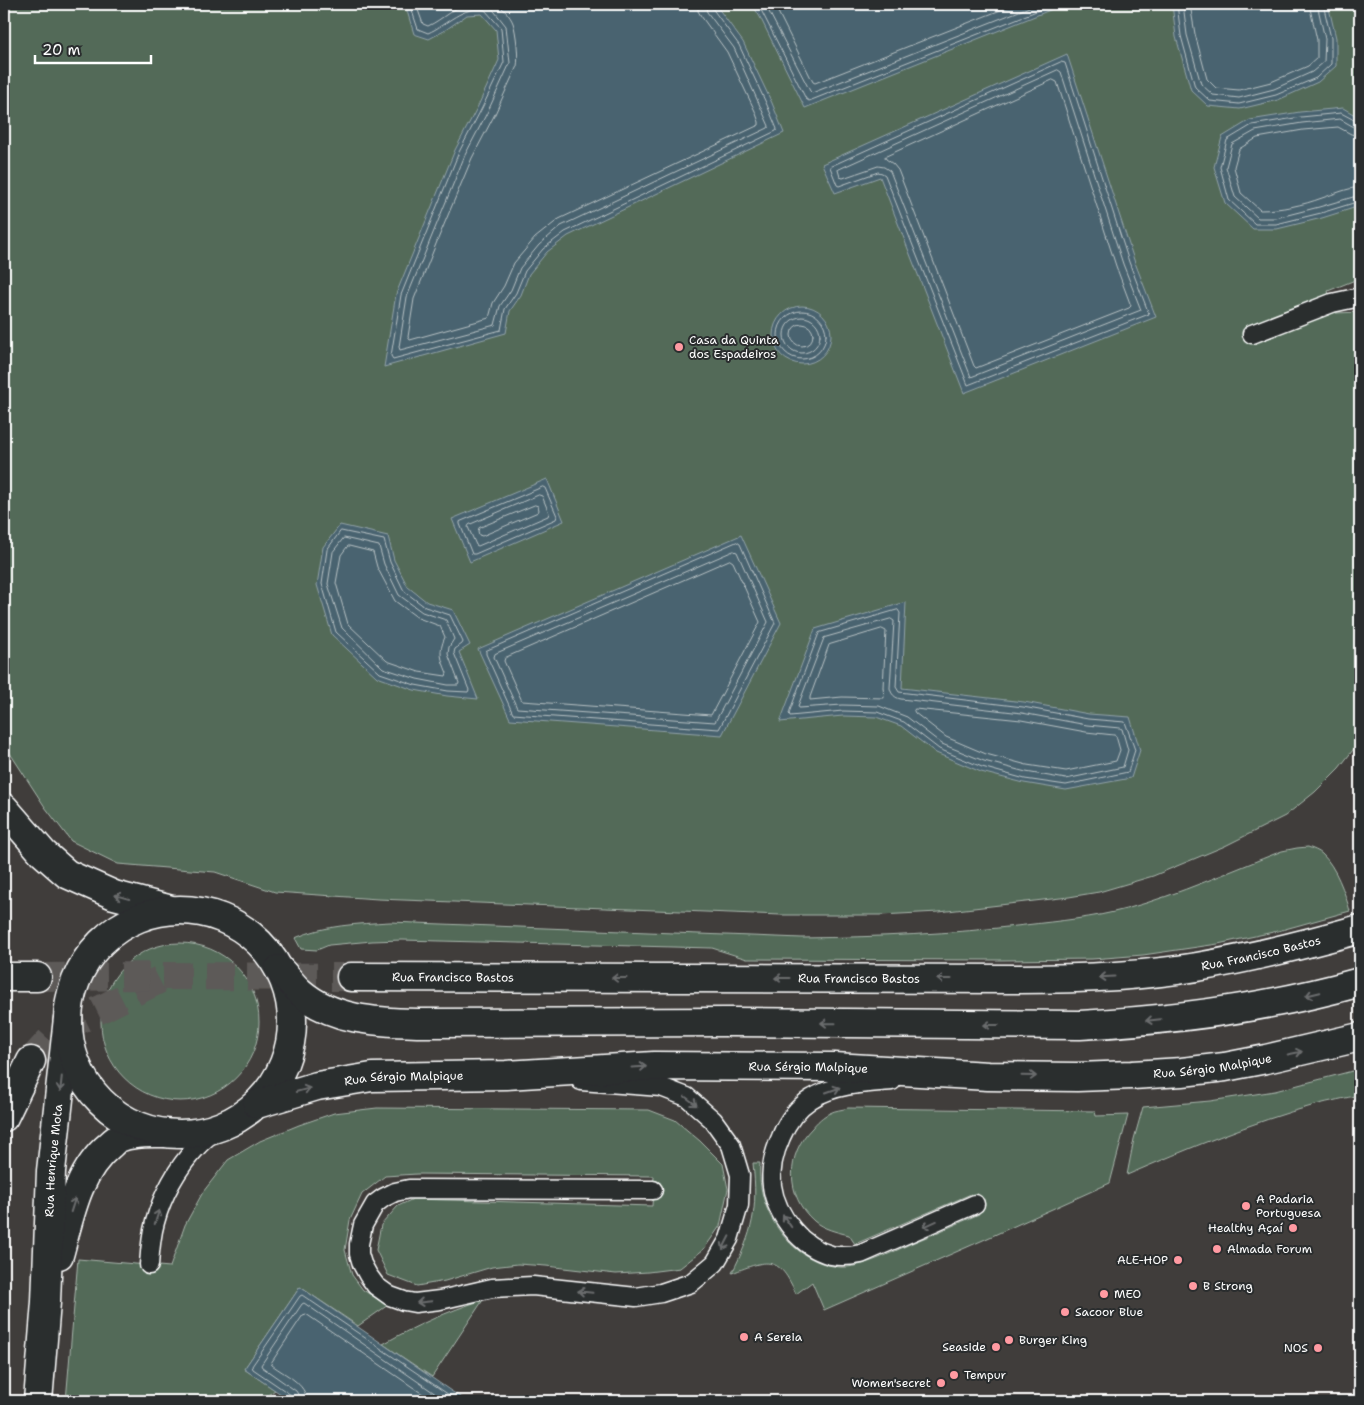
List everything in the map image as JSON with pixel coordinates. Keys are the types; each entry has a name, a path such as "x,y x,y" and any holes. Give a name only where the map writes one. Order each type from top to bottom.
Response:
{"street":[{"path":"4,808 43,853 67,874 114,895 169,910"},
{"path":"279,969 285,982 292,1011 287,1054 275,1082 257,1104 232,1121 219,1127 191,1134 162,1133 134,1124 120,1117 109,1109 81,1075 75,1061 68,1032 70,1003 78,975 94,950 115,930 127,922 148,914 169,910 199,911 227,919 252,935 300,992 324,1009 354,1018 386,1022 1080,1025 1125,1023 1221,1012 1265,1005 1360,982"},
{"name":"Rua Francisco Bastos","path":"351,977 1092,978 1197,967 1292,947 1360,929"},
{"path":"4,976 36,977"},
{"name":"Rua Henrique Mota","path":"38,1401 46,1302 51,1171 68,1018"},
{"name":"Rua Sérgio Malpique","path":"257,1104 317,1086 372,1077 506,1075 654,1066 834,1067 988,1076 1077,1077 1182,1072 1266,1059 1360,1037"},
{"path":"4,1117 31,1061"},
{"name":"Rua Henrique Mota","path":"46,1302 73,1203 83,1179 100,1153 118,1138 135,1133 162,1133"}],"lane":[{"path":"1252,334 1332,303 1360,297"},
{"path":"506,1075 661,1087 687,1097 713,1120 731,1144 740,1174 740,1204 729,1239 715,1264 691,1283 661,1293 636,1297 533,1286 492,1288 440,1300 415,1303 390,1296 376,1286 362,1264 359,1254 360,1233 367,1216 375,1204 395,1192 408,1189 653,1190"},
{"path":"975,1204 861,1254 832,1255 816,1249 799,1238 787,1222 776,1203 772,1183 772,1163 786,1126 798,1110 811,1100 829,1091 845,1086 871,1082 988,1076"},
{"path":"149,1265 155,1222 162,1201 177,1173 196,1148 219,1127"}],"green space":[{"path":"4,4 1360,4 1360,278 1328,291 1336,313 1360,312 1360,741 1339,768 1315,792 1285,816 1225,846 1153,876 1099,892 939,912 880,915 781,915 378,899 275,892 215,872 118,864 71,841 45,807 4,744"},
{"path":"1308,847 1321,853 1332,866 1343,888 1350,911 1278,931 1218,944 1143,955 1092,959 1001,960 747,959 712,948 402,940 329,945 317,950 301,949 295,938 318,930 390,922 802,938 886,936 969,931 1063,921 1114,912 1205,882 1282,851"},
{"path":"180,943 210,949 224,956 236,966 246,978 253,992 259,1022 253,1052 246,1066 236,1078 224,1088 210,1095 180,1101 150,1095 136,1088 124,1078 114,1066 107,1052 101,1022 107,992 114,978 124,966 136,956 150,949"},
{"path":"1360,1069 1360,1095 1315,1105 1267,1119 1127,1175 1143,1107 1210,1101 1275,1091"},
{"path":"377,1108 649,1110 675,1120 723,1164 728,1189 720,1226 704,1249 680,1268 616,1274 518,1264 492,1267 445,1281 417,1286 388,1275 376,1250 381,1225 398,1206 413,1199 652,1206 654,1176 417,1174 385,1176 362,1194 350,1220 345,1250 352,1275 363,1290 388,1305 358,1326 300,1287 244,1369 275,1390 260,1401 66,1401 78,1259 170,1267 185,1225 203,1192 228,1160 260,1141 299,1125 334,1113"},
{"path":"848,1108 1095,1111 1096,1116 1128,1115 1110,1183 824,1310 812,1282 796,1294 784,1272 771,1264 755,1265 732,1273 745,1245 752,1220 755,1195 753,1163 760,1163 760,1183 764,1201 782,1234 800,1252 831,1266 848,1267 867,1263 979,1214 971,1194 855,1244 849,1235 826,1228 814,1221 798,1200 794,1187 792,1175 797,1150 803,1138 818,1121 832,1112"},
{"path":"483,1300 432,1377 383,1344 432,1319"}],"water":[{"path":"408,4 715,4 743,42 784,133 568,236 547,252 529,274 521,295 510,311 506,333 384,367 396,294 455,150 499,60 496,30 482,14 467,15 429,39 414,34 407,11"},
{"path":"752,4 1055,4 1055,8 805,108"},
{"path":"1172,4 1328,4 1336,38 1336,66 1318,82 1278,100 1240,109 1208,106 1191,90 1176,37"},
{"path":"1067,54 1134,260 1156,317 964,393 880,177 835,193 822,164"},
{"path":"1343,108 1360,118 1360,206 1277,229 1253,229 1225,203 1214,167 1222,137 1250,120 1300,112"},
{"path":"796,306 808,306 818,310 827,319 831,341 823,356 808,364 796,364 786,360 777,351 773,341 773,329 777,319 786,310"},
{"path":"547,479 564,521 470,562 452,519"},
{"path":"340,525 388,536 394,560 408,587 427,602 453,610 470,645 459,652 478,699 414,690 377,677 332,635 317,585 323,547"},
{"path":"741,535 781,623 722,735 510,719 478,649"},
{"path":"906,602 902,688 1024,702 1089,714 1130,717 1140,750 1131,778 1066,790 1024,783 981,772 936,753 901,726 876,717 843,716 780,722 815,629"},
{"path":"300,1287 467,1401 291,1401 244,1369"}],"tunnel":[{"path":"31,1061 59,1030 167,976"},
{"path":"37,977 351,977"}],"place":[{"name":"Casa da Quinta dos Espadeiros","path":"679,347"},
{"name":"A Padaria Portuguesa","path":"1246,1206"},
{"name":"Healthy Açaí","path":"1293,1228"},
{"name":"Almada Forum","path":"1217,1249"},
{"name":"ALE-HOP","path":"1178,1260"},
{"name":"B Strong","path":"1193,1286"},
{"name":"MEO","path":"1104,1294"},
{"name":"Sacoor Blue","path":"1065,1312"},
{"name":"A Sereia","path":"744,1337"},
{"name":"Burger King","path":"1009,1340"},
{"name":"Seaside","path":"996,1347"},
{"name":"NOS","path":"1318,1348"},
{"name":"Tempur","path":"954,1375"},
{"name":"Women'secret","path":"941,1383"}]}
